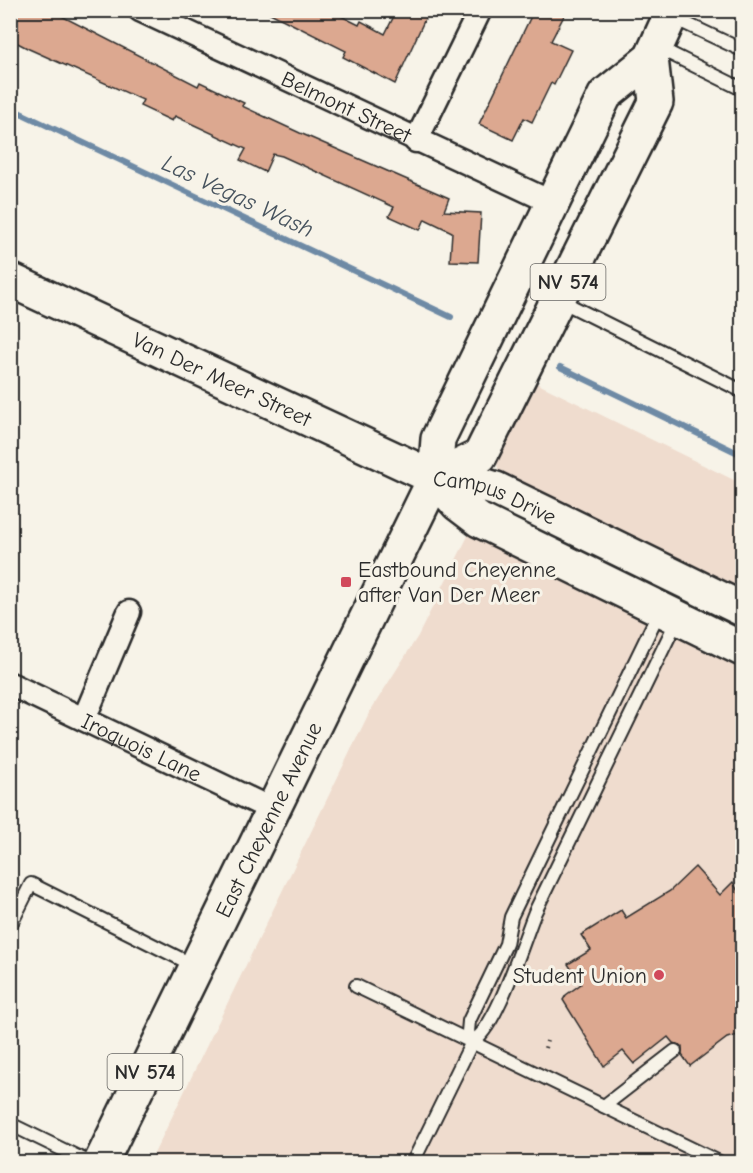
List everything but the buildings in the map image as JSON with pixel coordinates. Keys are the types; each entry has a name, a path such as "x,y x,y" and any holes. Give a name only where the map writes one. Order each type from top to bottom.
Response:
{"main road":[{"name":"East Cheyenne Avenue","path":"100,1162 435,478 438,439 605,95 653,52 672,13"},
{"name":"NV 574","path":"435,478 480,456 656,102 653,52"},
{"name":"Van Der Meer Street","path":"10,280 435,478"},
{"name":"Campus Drive","path":"435,478 470,481 496,489 742,609"},
{"name":"Campus Drive","path":"435,478 458,504 479,520 742,649"},
{"path":"669,613 685,581"}],"street":[{"name":"Belmont Street","path":"140,10 553,204"},
{"path":"416,141 480,10"},
{"path":"84,719 129,612"},
{"name":"Iroquois Lane","path":"10,684 273,810"}],"lane":[{"path":"672,13 742,50"},
{"path":"653,52 742,89"},
{"path":"559,300 742,391"},
{"path":"472,1042 468,1032 469,1021 506,944 511,917 669,613"},
{"path":"413,1162 472,1042 486,1028 525,945 535,912 669,613"},
{"path":"10,926 31,884 196,967"},
{"path":"356,986 719,1162"},
{"path":"604,1106 675,1051"},
{"path":"10,1124 88,1162"}],"path":[{"path":"544,1048 547,1041"}],"shaded area":[{"path":"532,381 742,484 742,1162 150,1162 369,713 418,636 499,474 496,456"}],"waterway":[{"name":"Las Vegas Wash","path":"10,108 451,317"},
{"name":"Las Vegas Wash","path":"560,367 742,455"}],"place":[{"name":"Eastbound Cheyenne after Van Der Meer","path":"346,582"},
{"name":"Student Union","path":"659,975"}]}
